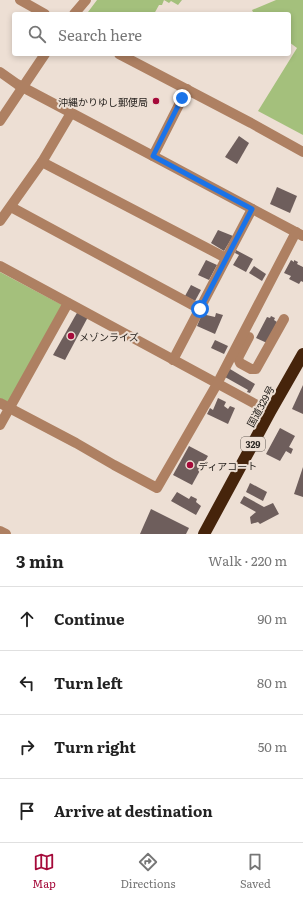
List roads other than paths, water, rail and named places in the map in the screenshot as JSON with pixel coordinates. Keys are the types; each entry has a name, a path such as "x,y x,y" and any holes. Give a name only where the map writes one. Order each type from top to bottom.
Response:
{"highway":[{"name":"国道329号","path":"204,534 303,354"}],"street":[{"path":"20,0 41,12"},
{"path":"76,12 86,0"},
{"path":"0,121 44,56"},
{"path":"123,56 303,152"},
{"path":"0,72 22,87 300,234 217,384 157,488 0,403"},
{"path":"153,156 187,89"},
{"path":"0,222 42,162 71,113"},
{"path":"42,162 226,258"},
{"path":"11,207 200,309"},
{"path":"174,360 252,209"},
{"path":"0,266 270,412"},
{"path":"0,425 68,303"},
{"path":"264,306 238,358 240,363 251,369 256,369 284,319"},
{"path":"0,531 6,534"}],"place":[{"name":"沖縄かりゆし郵便局","path":"156,101"},
{"name":"メゾンライズ","path":"71,336"},
{"name":"ディアコート","path":"190,465"}]}
